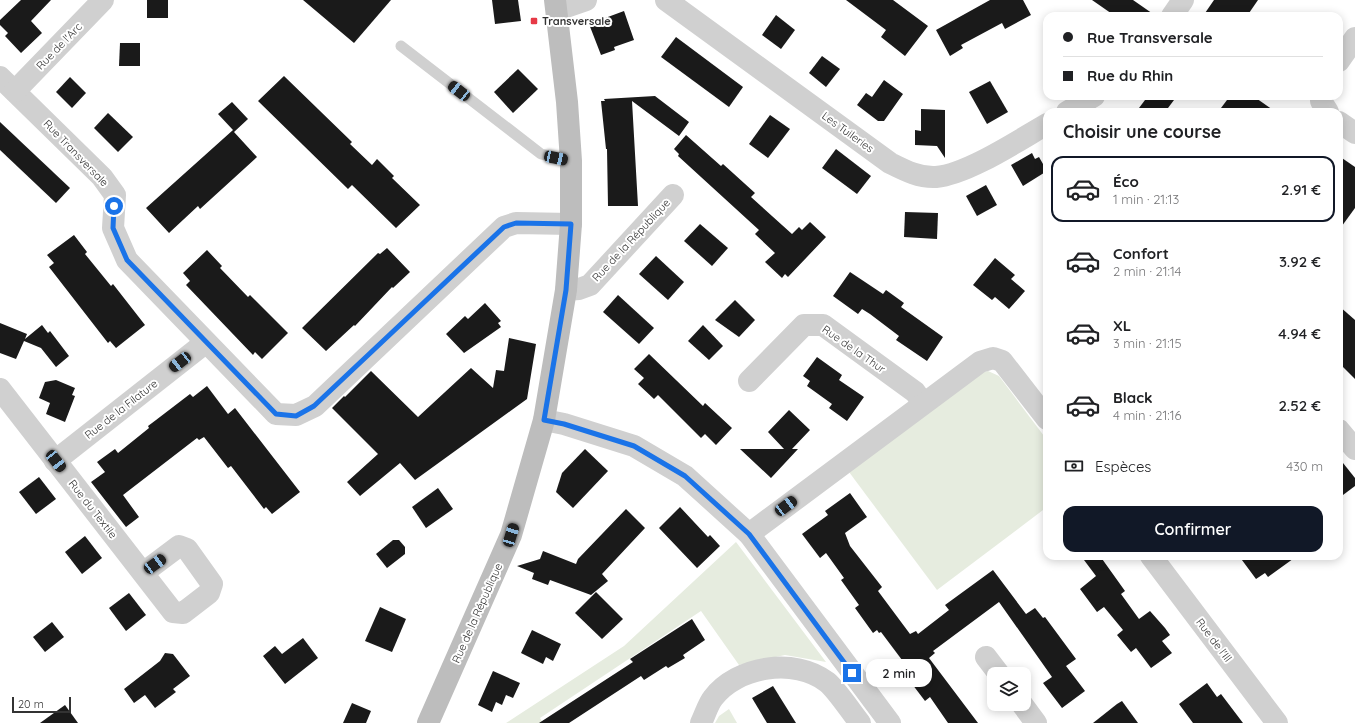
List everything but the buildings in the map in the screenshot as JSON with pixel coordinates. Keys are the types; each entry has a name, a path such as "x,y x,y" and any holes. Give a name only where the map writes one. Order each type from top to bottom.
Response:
{"main road":[{"name":"Rue de la République","path":"428,723 511,535 544,420 566,290 571,224 571,161 567,102 556,5"}],"street":[{"name":"Rue de l'Arc","path":"8,84 103,0"},
{"path":"556,5 586,0"},
{"name":"Les Tuileries","path":"666,0 890,163 912,174 936,177 955,172 977,163 1043,130"},
{"path":"1175,12 1183,0"},
{"path":"1343,55 1355,38"},
{"name":"Rue Transversale","path":"8,84 102,177 115,195 113,228 127,260 205,343 276,414 296,416 314,406 504,227 516,223 571,224"},
{"path":"1074,108 1087,100"},
{"path":"1343,125 1355,133"},
{"name":"Rue de la République","path":"566,290 579,289 590,285 673,195"},
{"name":"Rue de la Thur","path":"749,381 804,325 823,325 915,392 923,403"},
{"name":"Rue de la Filature","path":"56,461 205,343"},
{"path":"749,534 980,362 993,358 1002,361 1043,414"},
{"name":"Rue du Textile","path":"0,388 143,573"},
{"path":"544,420 564,424 634,446 685,476 749,534 890,723"},
{"path":"1343,435 1355,449"},
{"name":"Rue de l'Ill","path":"1154,560 1277,723"},
{"path":"986,657 994,667"},
{"path":"701,723 712,698 735,678 766,667 802,670 827,682 860,723"},
{"path":"1027,711 1036,723"}],"lane":[{"path":"401,46 542,154 571,161"}],"shaded area":[{"path":"988,371 999,376 1043,435 1043,510 937,590 849,472 980,373"},
{"path":"736,542 826,662 785,655 739,665 701,611 540,718 543,723 506,723 624,646"},
{"path":"729,709 737,723 715,723 719,716"}],"place":[{"name":"Transversale","path":"534,21"}],"route":[{"path":"114,206 113,228 127,260 205,343 276,414 296,416 314,406 504,227 516,223 571,224 566,290 544,420 564,424 634,446 685,476 749,534 852,673"}]}
